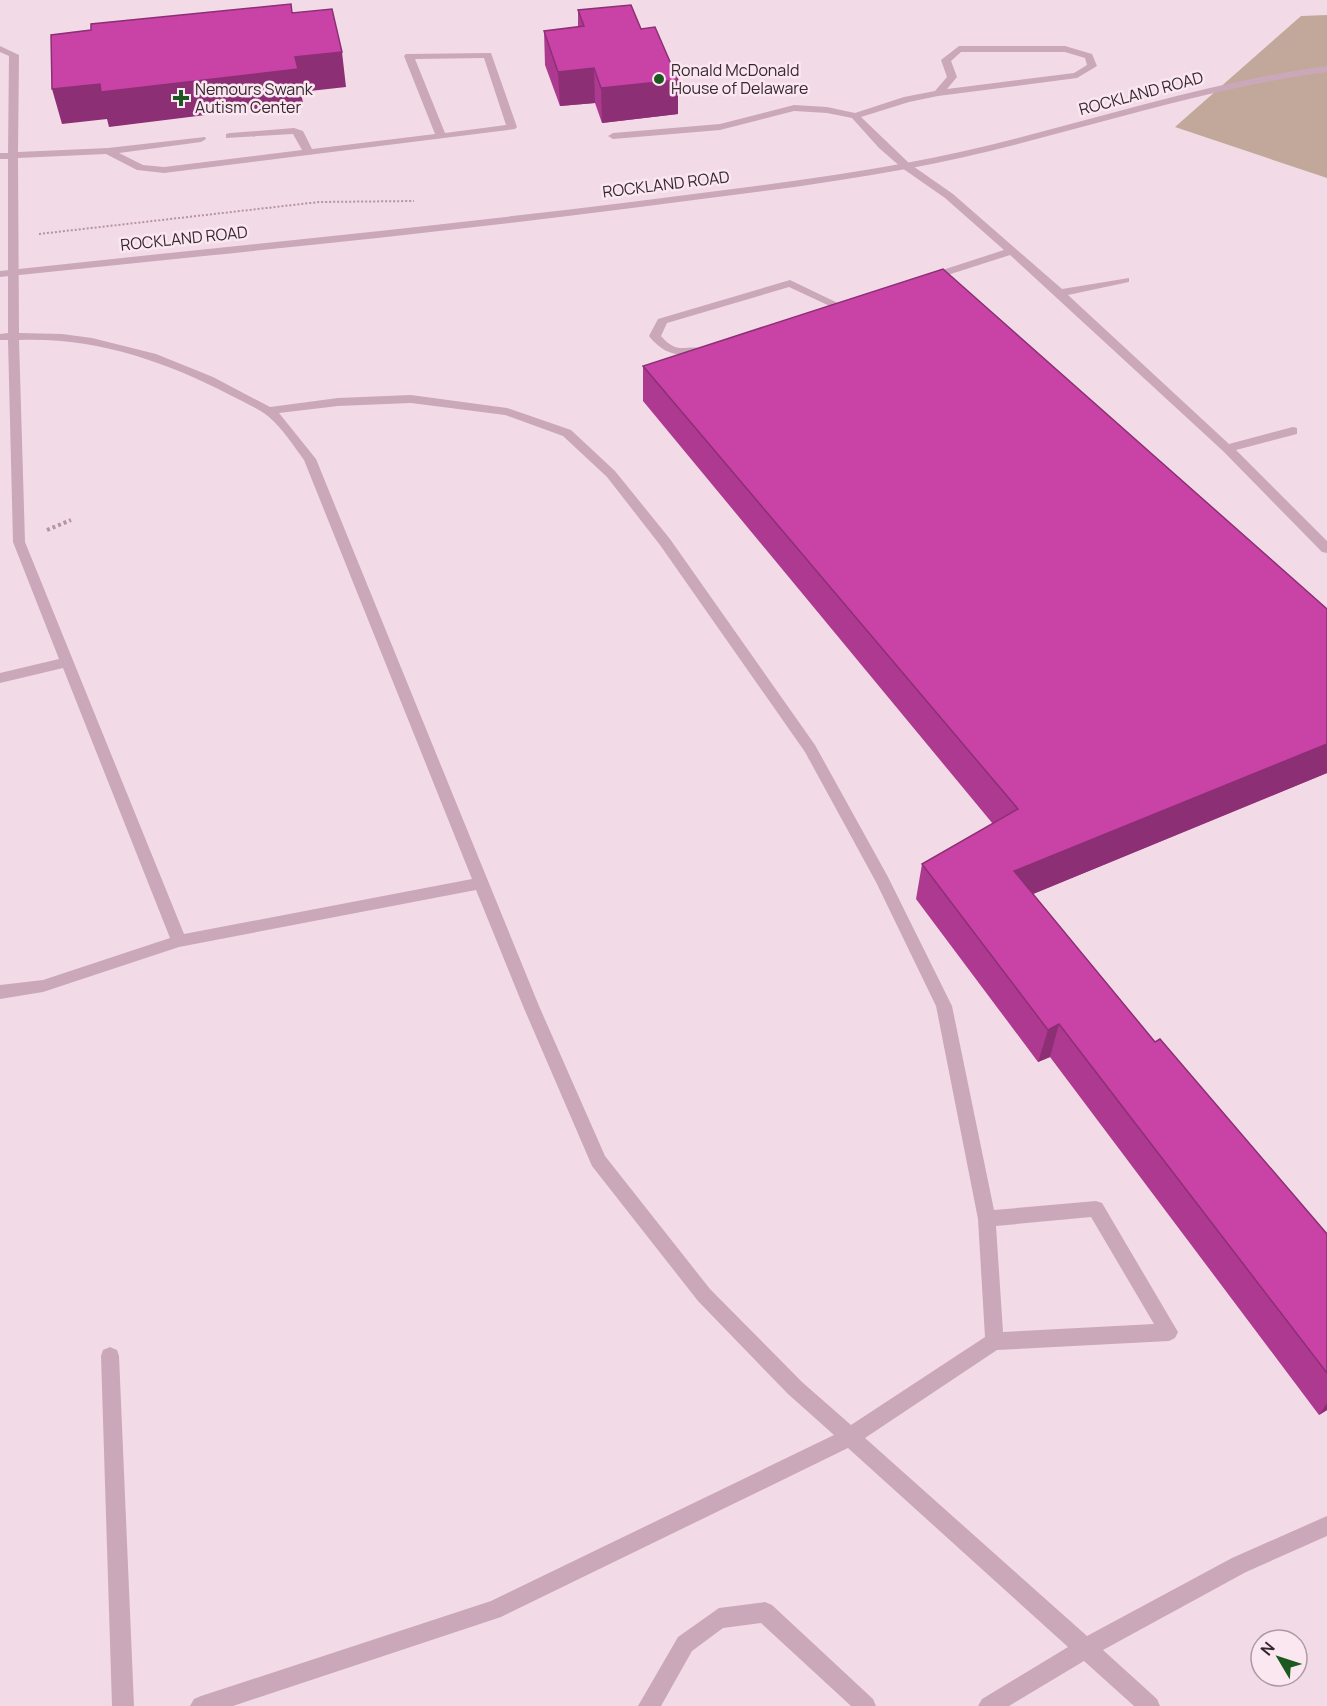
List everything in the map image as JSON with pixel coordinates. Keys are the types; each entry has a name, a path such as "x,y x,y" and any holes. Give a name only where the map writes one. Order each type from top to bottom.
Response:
{"street":[{"path":"0,49 14,55 12,238 6,274 7,337 19,542 179,941"},
{"path":"613,136 720,127 794,108 827,110 855,116 908,99 938,93 1077,75 1092,66 1089,56 1065,49 959,50 946,60 951,77 938,93"},
{"path":"108,151 141,168 164,170 308,151 441,136 513,127 488,55 409,56 441,136"},
{"name":"ROCKLAND ROAD","path":"6,274 535,217 795,184 906,166 1007,145 1268,76 1327,69"},
{"path":"0,74 14,72"},
{"path":"855,116 883,146 906,166 949,196 1060,293 1227,448 1327,549"},
{"path":"230,136 294,130 300,133 308,151"},
{"path":"0,156 108,151 201,139"},
{"path":"913,282 1011,251"},
{"path":"1060,293 1125,280"},
{"path":"706,348 684,354 664,347 655,336 662,321 790,283 843,304 816,313"},
{"path":"7,337 44,334 93,340 155,357 221,386 275,416 310,459 531,1006 598,1161 704,1295 795,1388 1087,1647 1150,1706"},
{"path":"267,411 338,402 411,399 507,412 567,433 611,474 665,542 810,749 883,880 944,1006 987,1219 994,1341"},
{"path":"1227,448 1293,431"},
{"path":"0,678 68,662"},
{"path":"0,992 43,986 179,941 482,883"},
{"path":"201,1706 494,1610 850,1437 994,1341 1169,1332 1096,1209 987,1219"},
{"path":"110,1356 123,1706"},
{"path":"989,1706 1087,1647 1239,1565 1327,1526"},
{"path":"649,1706 685,1644 719,1617 765,1612 866,1706"}],"path":[{"path":"12,238 252,208 319,202 417,201"}],"shaded area":[{"path":"1327,15 1327,178 1175,127 1301,16"}],"building":[{"path":"291,4 292,13 332,9 342,52 295,57 298,69 101,92 100,84 52,89 51,35 91,30 91,24"},
{"path":"631,5 641,29 655,27 678,80 601,88 594,68 558,72 544,31 584,26 578,10"},
{"path":"943,269 1327,609 1327,744 1014,871 1155,1042 1160,1039 1327,1234 1327,1373 1059,1024 1048,1030 922,864 1018,809 643,366"}],"place":[{"name":"Ronald McDonald House of Delaware","path":"659,79"},
{"name":"Nemours Swank Autism Center","path":"181,98"}]}
